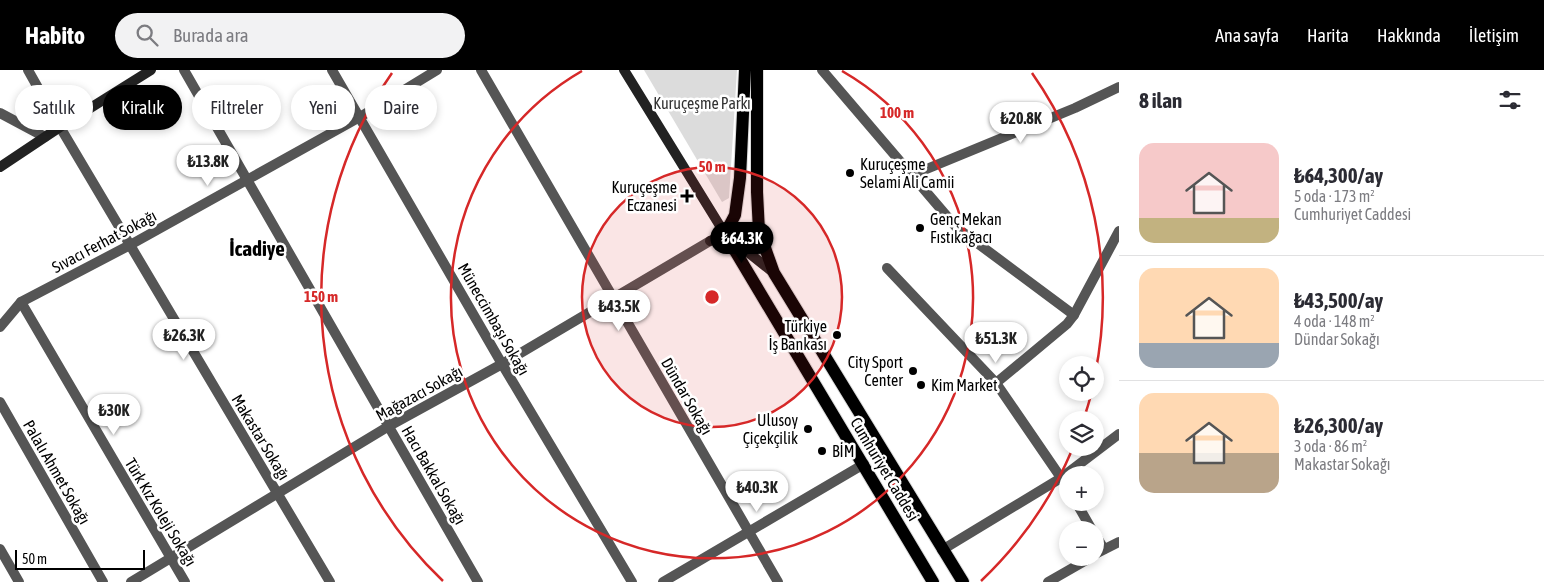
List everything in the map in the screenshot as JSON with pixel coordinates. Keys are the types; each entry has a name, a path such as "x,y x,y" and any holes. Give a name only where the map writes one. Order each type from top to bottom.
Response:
{"main road":[{"path":"725,234 735,215 740,178 745,70"},
{"name":"Cumhuriyet Caddesi","path":"758,70 757,192 759,231 774,273 962,582"},
{"name":"Cumhuriyet Caddesi","path":"725,234 933,582"}],"street":[{"name":"Makastar Sokağı","path":"28,70 36,85"},
{"path":"93,106 151,70"},
{"name":"Hacı Bakkal Sokağı","path":"184,70 478,582"},
{"name":"Müneccimbaşı Sokağı","path":"332,70 502,364 632,582"},
{"name":"Sıvacı Ferhat Sokağı","path":"0,327 21,302 130,245 360,117 437,70"},
{"name":"Dündar Sokağı","path":"481,70 778,582"},
{"path":"624,70 725,234 774,273"},
{"path":"822,70 957,228 1074,315"},
{"path":"912,175 1075,108 1119,87"},
{"path":"0,113 45,137"},
{"path":"0,167 56,130"},
{"name":"Makastar Sokağı","path":"62,130 330,582"},
{"path":"996,382 1067,324 1074,315 1119,231"},
{"name":"Mağazacı Sokağı","path":"131,582 389,426 502,364 710,241 725,234"},
{"path":"887,268 996,382 1059,475"},
{"name":"Türk Kız Koleji Sokağı","path":"21,302 185,582"},
{"name":"Palalı Ahmet Sokağı","path":"0,402 102,582"},
{"path":"1077,466 1119,434"},
{"path":"663,582 864,464"},
{"path":"942,550 1059,479"},
{"path":"1104,550 1119,542"},
{"path":"0,548 18,582"},
{"path":"1048,582 1076,566"}],"green space":[{"name":"Kuruçeşme Parkı","path":"644,70 737,70 729,198 722,202"}],"place":[{"name":"Kuruçeşme Selami Ali Camii","path":"850,173"},
{"name":"Kuruçeşme Eczanesi","path":"687,196"},
{"name":"Genç Mekan Fıstıkağacı","path":"920,228"},
{"name":"Türkiye İş Bankası","path":"837,335"},
{"name":"City Sport Center","path":"913,371"},
{"name":"Kim Market","path":"921,385"},
{"name":"Ulusoy Çiçekçilik","path":"808,429"},
{"name":"BİM","path":"822,451"}],"district":[{"name":"İcadiye","path":"257,249"}]}
